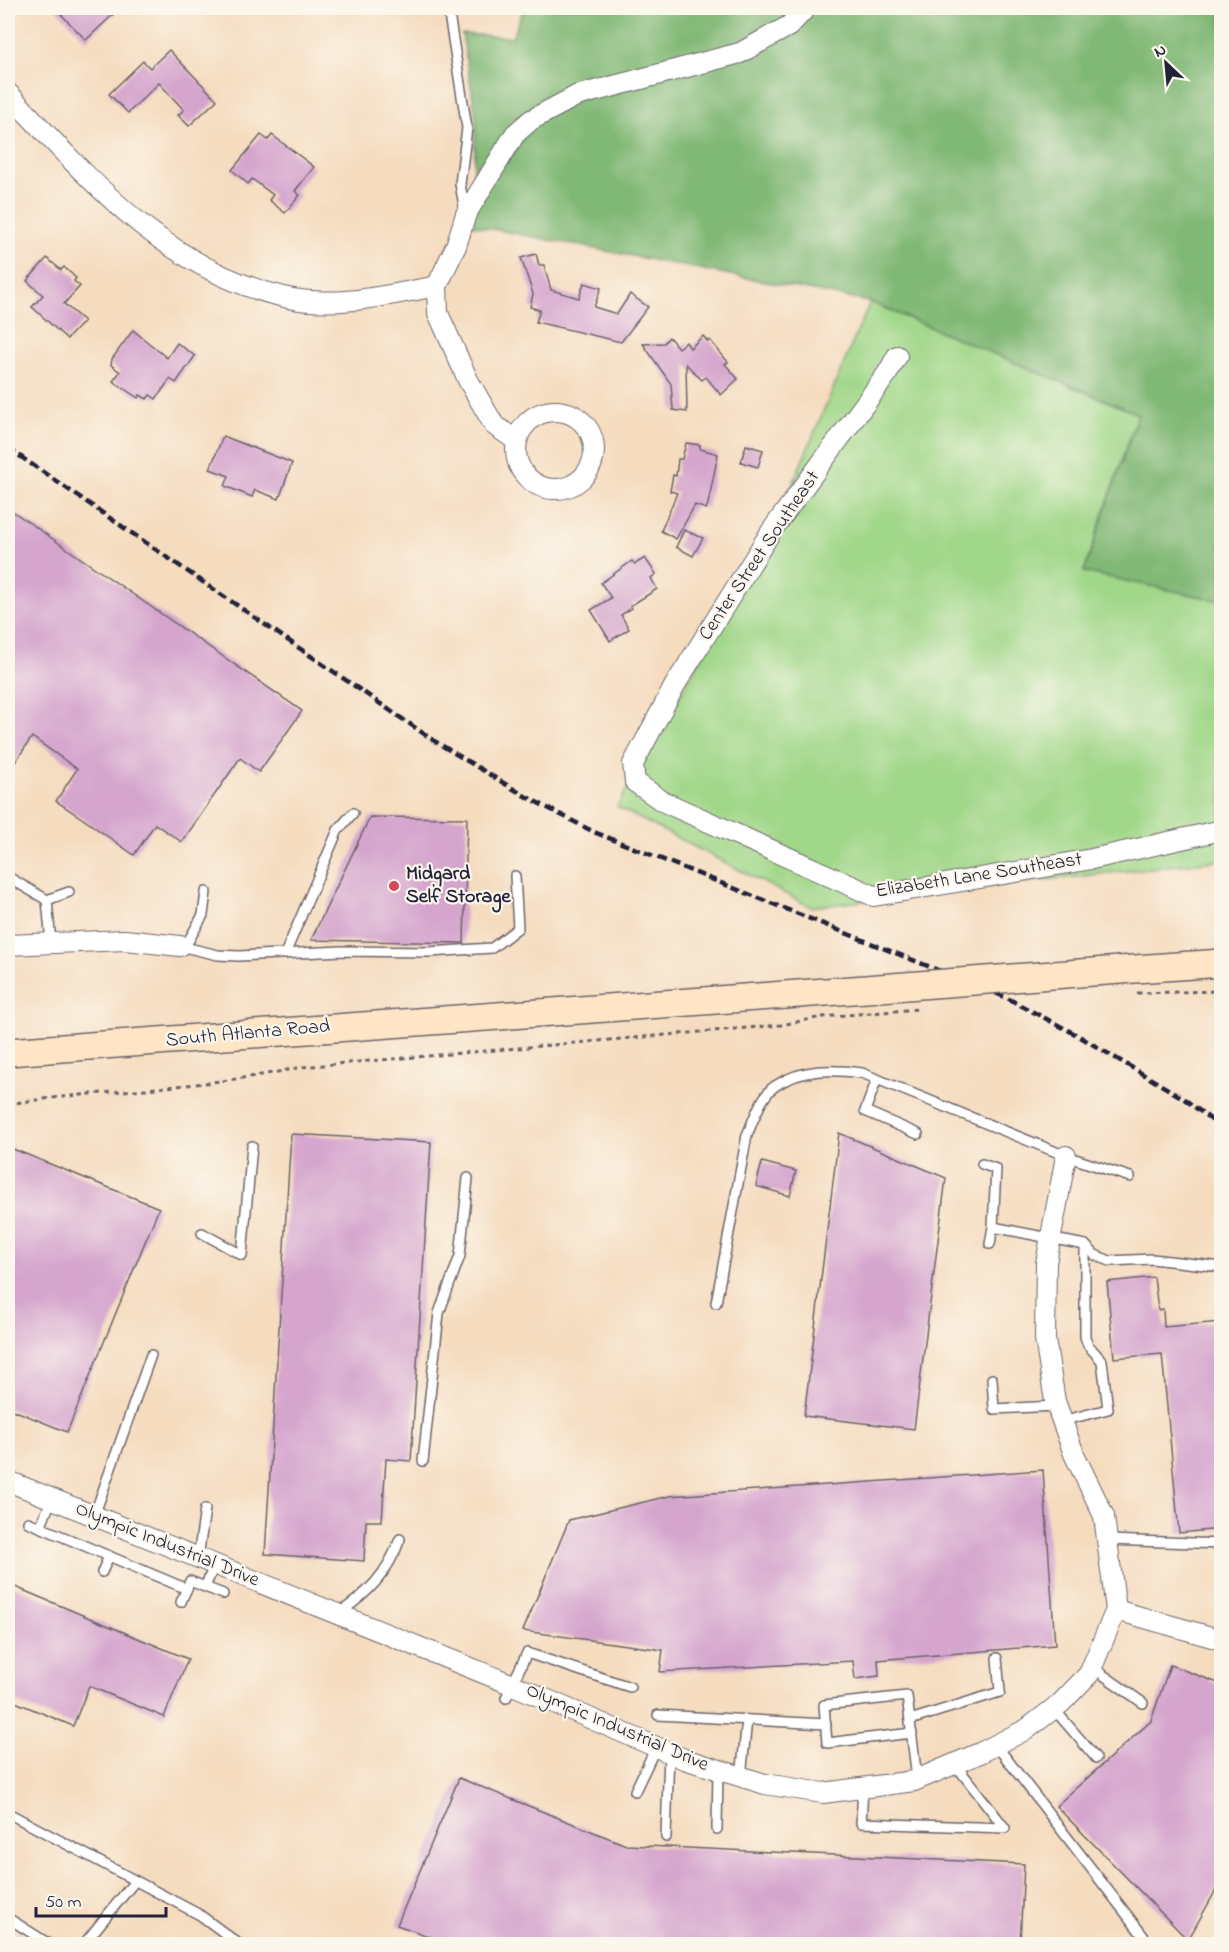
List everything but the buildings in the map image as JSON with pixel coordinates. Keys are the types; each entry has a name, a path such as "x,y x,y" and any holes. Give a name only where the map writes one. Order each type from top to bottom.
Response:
{"main road":[{"name":"South Atlanta Road","path":"8,1052 785,994 1123,982 1221,963"}],"street":[{"path":"517,441 494,425 468,380 438,314 437,286 456,246 466,214 515,134 531,120 576,96 740,53 789,26 806,8"},
{"path":"8,93 136,223 159,240 209,270 276,295 295,298 324,300 383,296 437,286"},
{"name":"Center Street Southeast","path":"633,764 675,686 772,530 887,374 897,356"},
{"name":"Elizabeth Lane Southeast","path":"633,764 635,782 662,801 874,896 1092,859 1221,831"},
{"path":"8,945 125,940 183,946"},
{"path":"1066,1156 1046,1263 1046,1339 1060,1413 1074,1455 1104,1516 1116,1610 1221,1640"},
{"name":"Olympic Industrial Drive","path":"8,1481 338,1614 509,1691 662,1750 765,1784 823,1793 917,1779 955,1764 1028,1729 1054,1708 1089,1674 1116,1610"}],"lane":[{"path":"448,8 467,128 460,184 466,214"},
{"path":"285,954 338,830 353,813"},
{"path":"206,892 203,915 183,946 218,955 342,951 429,952 492,948 518,928 515,876"},
{"path":"8,877 47,900"},
{"path":"47,900 69,892"},
{"path":"47,900 51,943"},
{"path":"716,1303 747,1135 763,1102 774,1087 828,1068 862,1073 1066,1156 1130,1177"},
{"path":"877,1079 865,1111 918,1134"},
{"path":"202,1233 242,1255 252,1146"},
{"path":"982,1164 996,1169 990,1244"},
{"path":"423,1461 439,1313 460,1256 468,1178"},
{"path":"993,1227 1050,1240 1085,1245 1095,1255 1110,1262 1167,1259 1221,1267"},
{"path":"992,1379 994,1409 1060,1413 1108,1409 1102,1360 1088,1345 1085,1337 1085,1245"},
{"path":"94,1516 151,1354"},
{"path":"40,1527 52,1498"},
{"path":"205,1509 206,1587"},
{"path":"28,1522 187,1589"},
{"path":"338,1614 368,1593 394,1555 400,1539"},
{"path":"1107,1540 1221,1544"},
{"path":"102,1572 109,1556"},
{"path":"181,1602 190,1581 223,1594"},
{"path":"509,1691 527,1653 630,1687"},
{"path":"910,1720 1000,1692 997,1658"},
{"path":"1092,1666 1143,1703"},
{"path":"912,1733 827,1743 824,1705 907,1696 912,1733 917,1779"},
{"path":"1054,1708 1096,1758"},
{"path":"658,1715 825,1724"},
{"path":"741,1777 747,1719"},
{"path":"996,1745 1144,1936"},
{"path":"635,1791 662,1750"},
{"path":"662,1750 666,1837"},
{"path":"863,1788 861,1823 1005,1828 955,1764"},
{"path":"717,1829 718,1770"},
{"path":"8,1813 200,1915 239,1944"},
{"path":"84,1944 135,1881"},
{"path":"8,1918 49,1944"}],"path":[{"path":"1123,982 1221,991"},
{"path":"8,1104 77,1093 257,1077 301,1067 781,1025 822,1017"}],"green space":[{"path":"524,8 1221,8 1221,601 1084,572 1138,414 870,302 472,225 476,117 462,34 512,37"},
{"path":"870,302 1138,414 1084,571 1221,601 1221,860 811,907 617,807 773,530"}],"railway":[{"path":"8,448 436,742 525,796 594,832 1005,997 1077,1035 1183,1098 1222,1128"}],"place":[{"name":"Midgard Self Storage","path":"394,886"}]}
